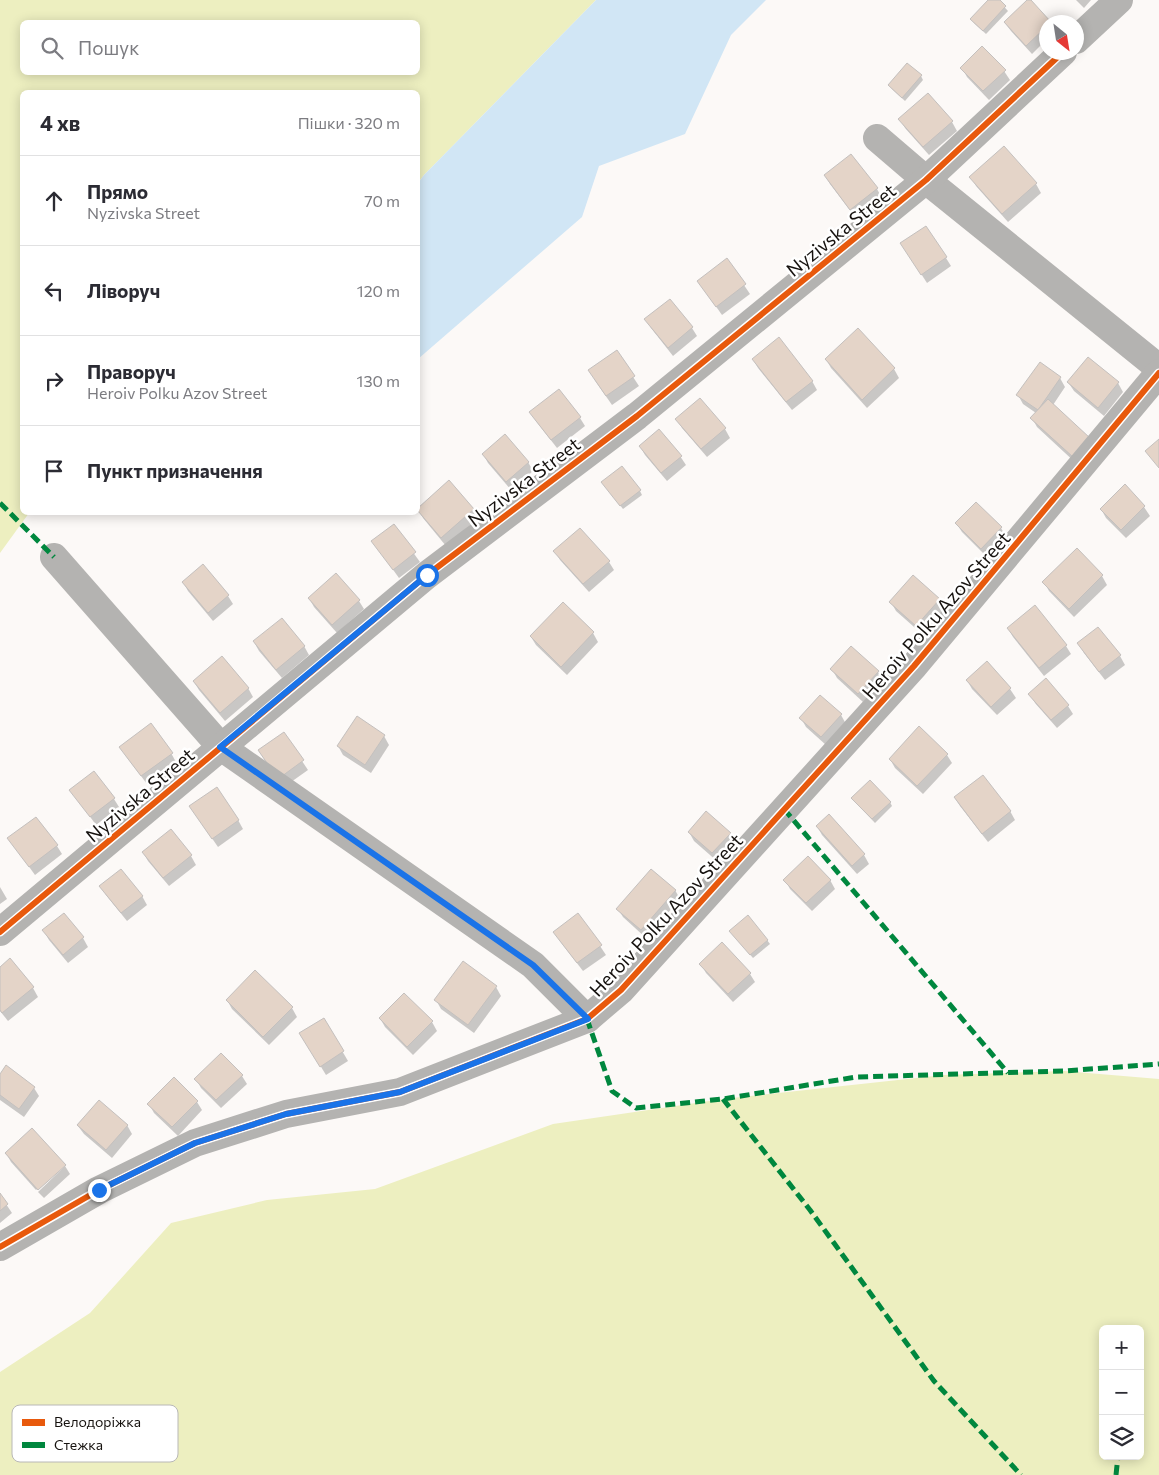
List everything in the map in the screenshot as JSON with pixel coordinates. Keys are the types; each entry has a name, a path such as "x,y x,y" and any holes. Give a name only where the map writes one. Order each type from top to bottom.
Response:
{"street":[{"path":"1084,33 1119,0"},
{"name":"Nyzivska Street","path":"0,932 427,575 637,416 926,180 1054,60"},
{"path":"877,138 926,180 1159,368"},
{"name":"Heroiv Polku Azov Street","path":"0,1247 99,1190 195,1143 286,1114 400,1092 588,1019 627,983 914,666 1159,373"},
{"path":"54,557 220,747 533,965 588,1019"}],"green space":[{"path":"0,0 596,0 420,180 420,90 20,90 20,515 28,515 0,553"},
{"path":"1064,1071 1159,1079 1159,1475 0,1475 0,1372 90,1313 171,1223 267,1200 375,1189 553,1124 723,1099 944,1075"}],"water":[{"path":"596,0 766,0 731,35 685,134 599,166 582,217 420,357 420,180"}],"building":[{"path":"988,0 1000,0 1006,6 983,31 970,19"},
{"path":"1027,0 1031,0 1045,15 1039,15 1039,34 1026,46 1004,22"},
{"path":"982,46 1006,70 983,91 960,68"},
{"path":"907,63 922,75 902,98 888,85"},
{"path":"928,93 953,121 923,147 898,119"},
{"path":"1004,146 1037,183 1002,214 969,177"},
{"path":"851,154 878,188 850,210 824,175"},
{"path":"926,226 947,257 921,275 900,243"},
{"path":"727,258 746,284 716,307 697,281"},
{"path":"670,299 693,327 668,348 644,319"},
{"path":"858,328 895,368 862,400 825,359"},
{"path":"779,337 813,381 786,402 752,359"},
{"path":"617,350 635,376 606,396 588,370"},
{"path":"1088,357 1119,382 1098,408 1067,382"},
{"path":"1040,362 1061,377 1038,410 1016,395"},
{"path":"559,389 581,417 551,440 529,412"},
{"path":"700,398 726,428 701,449 675,419"},
{"path":"1048,399 1090,438 1073,457 1030,418"},
{"path":"659,429 682,456 661,473 639,446"},
{"path":"505,434 529,462 506,482 482,454"},
{"path":"1159,439 1159,468 1145,451"},
{"path":"622,466 641,490 620,506 601,482"},
{"path":"449,480 474,509 441,538 420,513 420,506"},
{"path":"1125,484 1145,506 1121,530 1100,509"},
{"path":"976,502 1002,527 981,549 955,523"},
{"path":"394,524 416,552 393,570 371,541"},
{"path":"580,528 610,561 583,584 553,551"},
{"path":"1077,548 1103,575 1069,609 1042,582"},
{"path":"203,564 229,595 208,613 182,582"},
{"path":"336,573 360,600 332,625 308,598"},
{"path":"913,575 940,599 916,626 889,602"},
{"path":"563,602 594,632 561,667 530,636"},
{"path":"1035,605 1067,645 1039,668 1007,628"},
{"path":"282,618 305,646 276,670 253,641"},
{"path":"1098,627 1121,655 1099,672 1077,643"},
{"path":"851,646 879,671 858,694 830,669"},
{"path":"222,656 249,688 220,713 193,681"},
{"path":"987,661 1011,688 991,707 966,680"},
{"path":"1046,678 1069,705 1051,720 1028,694"},
{"path":"820,695 842,714 821,737 799,718"},
{"path":"357,716 385,735 365,765 337,746"},
{"path":"151,723 173,753 141,776 119,747"},
{"path":"919,726 948,754 917,786 889,759"},
{"path":"284,732 304,760 278,779 258,750"},
{"path":"94,771 115,798 90,817 69,790"},
{"path":"983,775 1011,811 982,834 954,797"},
{"path":"870,780 891,802 872,819 851,798"},
{"path":"217,787 239,820 212,839 189,806"},
{"path":"706,811 731,833 712,853 688,832"},
{"path":"829,814 865,854 852,866 816,826"},
{"path":"36,817 58,845 29,867 7,838"},
{"path":"171,829 192,855 163,878 142,852"},
{"path":"808,856 831,880 806,903 783,880"},
{"path":"121,869 143,896 121,913 99,886"},
{"path":"651,869 676,890 641,930 616,909"},
{"path":"64,913 84,937 63,955 42,930"},
{"path":"578,913 602,945 577,963 553,932"},
{"path":"748,915 768,940 750,955 729,931"},
{"path":"722,942 751,973 728,994 699,964"},
{"path":"10,958 34,987 2,1013 0,1010 0,967"},
{"path":"463,961 497,986 468,1025 434,1000"},
{"path":"255,970 293,1007 263,1037 226,1000"},
{"path":"404,993 433,1021 407,1047 379,1018"},
{"path":"324,1018 344,1051 320,1067 299,1033"},
{"path":"221,1053 243,1075 216,1100 194,1079"},
{"path":"6,1065 35,1087 19,1109 0,1095 0,1074"},
{"path":"174,1077 198,1101 172,1127 147,1104"},
{"path":"99,1100 128,1125 106,1150 77,1125"},
{"path":"32,1128 66,1165 38,1190 5,1153"},
{"path":"0,1193 8,1204 0,1211"}],"marked path":[{"path":"0,503 54,557"},
{"path":"784,809 1008,1073"},
{"path":"587,1019 612,1091 636,1108 723,1099 856,1077 1064,1071 1159,1064"},
{"path":"723,1099 810,1210 934,1381 1021,1475"},
{"path":"1116,1475 1118,1460"}],"cycle path":[{"path":"0,932 427,575 637,416 926,180 1054,60"},
{"path":"0,1247 99,1190 195,1143 286,1114 400,1092 587,1019 621,990 914,666 1159,373"}],"route":[{"path":"99,1190 195,1143 286,1114 400,1092 588,1019 533,965 220,747 427,575"}]}
